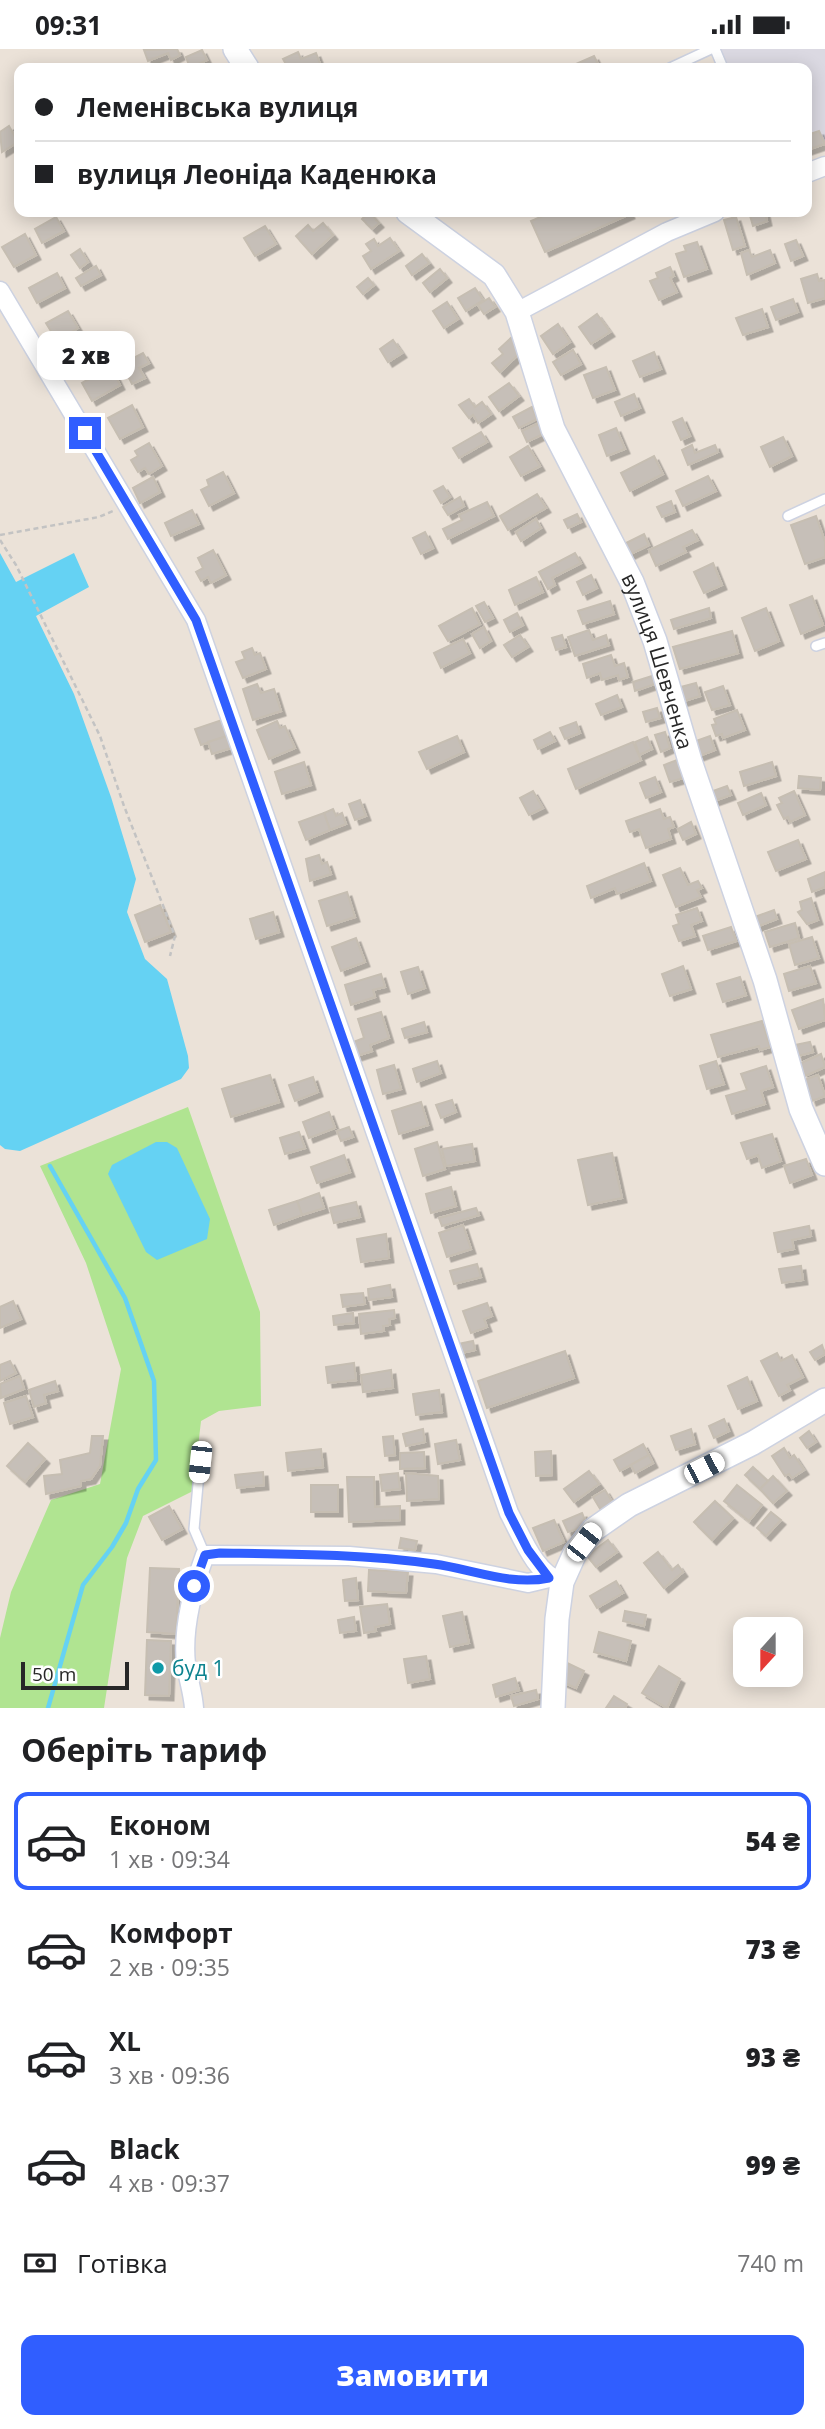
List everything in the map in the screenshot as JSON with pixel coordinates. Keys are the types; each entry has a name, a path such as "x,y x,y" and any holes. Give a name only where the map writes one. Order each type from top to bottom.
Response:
{"street":[{"name":"вулиця Шевченка","path":"415,217 494,275 517,312 553,429 632,582 655,641 690,761 765,980 801,1109 825,1164"},
{"path":"517,312 667,232 703,217"},
{"path":"0,291 196,620 509,1513 528,1550 556,1580"},
{"path":"553,1708 556,1580 593,1530 629,1506 753,1443 825,1400"},
{"path":"194,1708 186,1662 187,1634 194,1586 205,1555 349,1556 436,1564 528,1583 556,1580"}],"lane":[{"path":"681,63 713,49"},
{"path":"788,516 825,499"},
{"path":"200,1462 194,1529 205,1555"}],"path":[{"path":"127,504 100,517 0,537 100,736 124,806 175,936 170,956"}],"shaded area":[{"path":"720,49 825,49 825,144 812,148 812,63 725,63"}],"green space":[{"path":"188,1107 260,1312 261,1406 219,1411 201,1421 193,1491 143,1516 127,1558 104,1708 0,1708 0,1638 11,1592 51,1500 100,1484 121,1369 86,1263 40,1166"}],"water":[{"path":"0,553 16,582 74,553 89,587 36,616 74,694 111,797 136,879 127,912 145,959 167,979 189,1068 181,1079 20,1151 5,1149 0,1145"},
{"path":"156,1142 167,1142 177,1148 210,1219 207,1239 157,1260 146,1252 108,1174 112,1165"}],"building":[{"path":"177,49 180,55 171,60 168,53 148,61 144,50"},
{"path":"202,50 207,60 188,63 186,57"},
{"path":"298,52 301,59 316,53 320,63 285,63 283,59"},
{"path":"594,56 598,63 578,63"},
{"path":"9,126 14,135 14,144 2,152 0,132"},
{"path":"819,131 825,144 812,148 812,133"},
{"path":"56,217 64,231 42,243 35,229"},
{"path":"374,217 379,223 372,229 362,219"},
{"path":"540,217 623,217 545,252 531,221"},
{"path":"736,217 745,246 733,250 724,220"},
{"path":"750,217 766,217 767,221 753,226"},
{"path":"323,223 333,235 312,254 296,236 308,225 313,231"},
{"path":"265,226 276,244 255,256 244,238"},
{"path":"25,234 36,255 14,267 2,247"},
{"path":"390,238 399,251 371,269 363,256 371,251 366,244 374,239 378,246"},
{"path":"796,240 803,256 791,261 785,244"},
{"path":"697,242 707,269 684,277 676,254 686,251 684,246"},
{"path":"80,249 88,262 80,268 71,255"},
{"path":"749,250 752,257 770,250 775,263 747,275 741,253"},
{"path":"422,254 429,263 412,275 406,266"},
{"path":"96,266 101,275 81,286 76,278"},
{"path":"670,267 674,276 670,278 677,292 659,300 650,281 658,278 656,273"},
{"path":"440,269 447,278 430,292 423,283"},
{"path":"57,273 65,288 37,303 29,288"},
{"path":"817,274 819,281 825,280 825,298 808,303 801,279"},
{"path":"368,278 374,285 363,294 357,287"},
{"path":"475,288 483,300 466,311 458,298"},
{"path":"489,298 495,307 484,314 478,305"},
{"path":"793,299 798,312 776,320 771,307"},
{"path":"447,302 458,319 444,328 433,311"},
{"path":"762,309 768,327 743,335 736,318"},
{"path":"68,311 78,328 57,341 46,323"},
{"path":"597,314 610,332 591,344 579,327"},
{"path":"558,324 570,342 553,354 541,336"},
{"path":"513,336 519,354 500,372 492,363 503,354 499,349"},
{"path":"393,340 402,353 388,362 380,349"},
{"path":"573,350 581,364 561,375 553,362"},
{"path":"654,352 661,369 640,377 633,361"},
{"path":"143,353 149,363 139,368 145,378 132,384 122,364"},
{"path":"111,367 120,385 92,401 82,383"},
{"path":"606,367 615,390 593,398 584,375"},
{"path":"509,383 519,396 499,411 489,397"},
{"path":"634,394 640,408 621,416 615,402"},
{"path":"469,399 475,407 482,402 491,414 478,423 473,415 469,418 459,405"},
{"path":"132,405 143,427 120,439 108,418"},
{"path":"532,407 537,419 519,428 513,417"},
{"path":"682,418 690,436 681,440 673,422"},
{"path":"539,423 545,433 527,442 522,431"},
{"path":"616,428 625,449 607,456 599,435"},
{"path":"481,432 487,442 459,458 453,448"},
{"path":"783,437 792,456 770,467 761,447"},
{"path":"149,443 162,466 149,474 145,468 138,472 131,460 138,456 135,451"},
{"path":"692,445 695,453 715,445 718,452 688,465 682,450"},
{"path":"528,446 540,466 521,476 510,457"},
{"path":"654,456 663,474 630,491 621,473"},
{"path":"223,472 234,493 209,506 201,490 209,486 207,480"},
{"path":"708,476 716,491 683,506 676,491"},
{"path":"153,477 160,492 140,503 133,488"},
{"path":"443,486 450,497 441,503 434,491"},
{"path":"537,494 546,508 508,530 500,516"},
{"path":"460,497 464,506 448,515 443,507"},
{"path":"671,501 675,512 662,517 657,507"},
{"path":"487,502 494,516 448,539 443,529 462,520 459,515"},
{"path":"192,510 199,524 171,536 165,523"},
{"path":"577,514 581,522 568,528 564,520"},
{"path":"816,516 825,542 825,557 805,564 791,525"},
{"path":"536,519 541,528 521,541 516,532"},
{"path":"692,530 698,540 683,547 686,552 656,566 649,550"},
{"path":"425,532 433,548 421,554 413,538"},
{"path":"644,534 649,545 627,556 622,545"},
{"path":"213,550 226,575 211,583 208,577 201,581 196,572 203,568 198,558"},
{"path":"575,553 581,563 552,578 555,585 548,589 539,572"},
{"path":"713,563 722,585 704,593 694,572"},
{"path":"591,575 597,588 583,595 577,582"},
{"path":"536,577 543,592 515,605 509,590"},
{"path":"812,596 823,625 801,634 790,605"},
{"path":"610,601 614,614 583,624 578,611"},
{"path":"484,602 493,618 485,622 476,606"},
{"path":"472,608 480,624 448,641 439,626"},
{"path":"709,608 711,618 674,629 671,620"},
{"path":"766,608 779,641 755,651 742,618"},
{"path":"517,613 523,625 510,632 504,620"},
{"path":"484,627 491,641 480,648 472,634"},
{"path":"589,630 593,640 606,635 609,645 575,656 568,637"},
{"path":"732,631 738,653 680,669 673,647"},
{"path":"520,635 528,647 512,657 504,645"},
{"path":"562,635 566,647 556,650 552,638"},
{"path":"463,639 470,653 441,668 434,653"},
{"path":"252,648 255,655 260,653 266,669 243,678 236,662 245,659 242,652"},
{"path":"611,655 615,666 624,663 628,677 619,680 618,675 602,680 600,673 587,678 583,664"},
{"path":"652,676 655,684 635,691 633,682"},
{"path":"696,683 700,696 681,702 677,688"},
{"path":"257,684 261,693 274,689 281,711 253,720 243,689"},
{"path":"723,686 730,705 712,710 705,692"},
{"path":"617,695 622,707 601,715 596,704"},
{"path":"657,708 660,718 646,722 643,712"},
{"path":"737,710 745,730 723,738 722,734 716,736 712,725 716,724 714,719"},
{"path":"222,720 227,736 201,745 195,729"},
{"path":"277,721 280,728 285,726 295,748 269,759 257,730"},
{"path":"576,722 580,733 565,739 560,728"},
{"path":"550,732 555,741 538,749 534,740"},
{"path":"665,732 670,748 661,752 655,735"},
{"path":"227,736 231,748 212,754 208,742"},
{"path":"457,736 464,752 427,769 419,752"},
{"path":"710,736 715,750 699,756 693,742"},
{"path":"647,737 652,749 639,755 635,742"},
{"path":"633,742 641,760 576,789 568,769"},
{"path":"677,760 683,778 670,782 664,765"},
{"path":"304,762 311,785 282,794 275,772"},
{"path":"772,762 776,776 744,786 740,772"},
{"path":"799,776 821,778 820,790 798,788"},
{"path":"655,777 661,792 646,798 640,783"},
{"path":"727,786 731,795 714,801 710,792"},
{"path":"533,791 543,808 529,815 520,798"},
{"path":"794,791 805,815 790,822 788,817 784,819 777,805 782,803 779,798"},
{"path":"761,793 766,805 743,815 738,803"},
{"path":"360,800 366,816 355,820 349,804"},
{"path":"333,809 336,816 342,813 346,824 330,830 324,813"},
{"path":"660,809 664,819 670,817 674,827 668,829 671,839 646,848 639,829 630,832 626,821"},
{"path":"324,813 330,830 306,840 299,822"},
{"path":"691,822 696,834 683,840 678,829"},
{"path":"798,840 806,859 776,871 768,852"},
{"path":"319,855 322,864 327,862 331,874 310,881 306,859"},
{"path":"644,863 651,881 617,894 615,888 591,898 587,886"},
{"path":"680,868 688,885 698,881 702,888 697,890 701,897 676,907 663,875"},
{"path":"825,872 825,887 812,892 808,879"},
{"path":"347,892 355,917 327,926 319,901"},
{"path":"811,898 818,920 807,924 798,912 802,910 800,902"},
{"path":"160,905 171,932 145,942 135,915"},
{"path":"697,908 702,921 691,925 695,936 679,941 673,926 679,924 676,915"},
{"path":"774,910 777,919 756,927 752,918"},
{"path":"273,912 279,932 256,939 250,919"},
{"path":"795,923 799,938 770,947 765,932"},
{"path":"731,927 736,941 708,950 703,936"},
{"path":"812,937 819,958 795,965 789,944"},
{"path":"356,938 365,962 341,971 332,947"},
{"path":"683,966 691,989 670,996 662,974"},
{"path":"810,966 816,983 789,991 784,974"},
{"path":"418,967 425,988 408,994 401,972"},
{"path":"381,974 385,987 373,990 375,997 351,1005 345,985"},
{"path":"740,977 746,995 723,1002 717,984"},
{"path":"823,999 825,1020 799,1029 792,1010"},
{"path":"381,1012 389,1038 370,1045 372,1051 357,1056 353,1042 364,1038 358,1019"},
{"path":"762,1021 770,1047 760,1050 759,1046 718,1057 711,1035"},
{"path":"424,1022 427,1032 405,1038 402,1029"},
{"path":"810,1042 813,1052 798,1056 795,1045"},
{"path":"821,1054 825,1067 805,1076 799,1064"},
{"path":"437,1061 441,1073 417,1082 413,1069"},
{"path":"716,1061 724,1084 707,1089 700,1066"},
{"path":"394,1065 401,1089 383,1094 377,1070"},
{"path":"766,1066 773,1087 761,1091 765,1104 732,1114 726,1096 747,1090 741,1074"},
{"path":"270,1075 279,1102 231,1117 222,1089"},
{"path":"818,1075 825,1096 812,1101 804,1080"},
{"path":"313,1077 318,1092 295,1101 289,1085"},
{"path":"452,1100 456,1112 441,1118 436,1105"},
{"path":"421,1102 428,1125 399,1134 392,1111"},
{"path":"329,1112 335,1128 309,1138 303,1122"},
{"path":"349,1127 353,1137 341,1141 337,1131"},
{"path":"299,1132 305,1148 285,1154 280,1138"},
{"path":"772,1134 781,1161 762,1168 758,1155 747,1159 741,1143"},
{"path":"437,1142 445,1169 423,1176 415,1149"},
{"path":"472,1144 475,1161 446,1166 442,1149"},
{"path":"612,1153 622,1198 588,1205 578,1160"},
{"path":"344,1155 350,1172 317,1183 311,1167"},
{"path":"806,1159 812,1175 790,1183 784,1166"},
{"path":"451,1187 456,1206 431,1213 426,1194"},
{"path":"319,1193 324,1208 302,1215 297,1201"},
{"path":"297,1201 302,1215 274,1225 269,1210"},
{"path":"356,1202 360,1217 334,1223 330,1208"},
{"path":"476,1208 479,1215 442,1226 439,1218"},
{"path":"463,1225 471,1249 447,1257 439,1233"},
{"path":"809,1226 811,1236 792,1240 794,1249 778,1252 774,1233"},
{"path":"386,1234 389,1258 361,1262 357,1239"},
{"path":"477,1264 481,1277 454,1284 450,1271"},
{"path":"801,1266 803,1280 782,1283 779,1269"},
{"path":"390,1285 392,1297 369,1300 368,1289"},
{"path":"363,1293 365,1304 343,1307 341,1295"},
{"path":"13,1301 21,1319 0,1328 0,1307"},
{"path":"487,1303 492,1316 484,1319 487,1327 471,1333 463,1311"},
{"path":"394,1310 395,1318 389,1319 390,1325 383,1326 384,1331 361,1334 359,1314"},
{"path":"353,1313 354,1323 334,1325 333,1316"},
{"path":"473,1341 475,1350 461,1353 458,1344"},
{"path":"822,1345 825,1354 815,1360 810,1352"},
{"path":"565,1351 574,1378 487,1408 478,1381"},
{"path":"777,1353 781,1361 792,1355 803,1377 787,1385 790,1390 779,1396 761,1361"},
{"path":"10,1361 16,1373 0,1381 0,1365"},
{"path":"354,1363 356,1380 328,1383 326,1367"},
{"path":"391,1370 393,1388 363,1392 361,1375"},
{"path":"20,1376 24,1389 1,1398 0,1384"},
{"path":"747,1377 757,1401 738,1409 728,1386"},
{"path":"55,1381 58,1391 44,1395 46,1403 34,1407 29,1390"},
{"path":"439,1390 442,1412 416,1415 413,1394"},
{"path":"26,1396 33,1417 10,1424 4,1403"},
{"path":"724,1419 729,1431 714,1438 709,1426"},
{"path":"423,1429 425,1442 406,1446 403,1434"},
{"path":"691,1429 695,1444 676,1450 671,1436"},
{"path":"809,1431 816,1442 807,1448 800,1438"},
{"path":"92,1436 103,1436 100,1466 91,1479 81,1481 81,1486 46,1494 44,1476 62,1474 60,1460 90,1453"},
{"path":"393,1436 395,1455 385,1456 383,1437"},
{"path":"456,1440 460,1460 438,1464 435,1444"},
{"path":"28,1443 45,1459 25,1482 7,1466"},
{"path":"643,1444 649,1455 620,1471 614,1460"},
{"path":"784,1448 790,1458 794,1455 804,1470 792,1478 789,1474 785,1476 772,1456"},
{"path":"321,1449 323,1467 288,1471 286,1453"},
{"path":"551,1451 552,1475 536,1476 535,1452"},
{"path":"424,1452 425,1468 400,1469 400,1453"},
{"path":"649,1455 653,1463 635,1473 631,1465"},
{"path":"753,1467 768,1481 760,1489 745,1475"},
{"path":"589,1471 599,1484 574,1502 564,1489"},
{"path":"263,1472 264,1485 237,1488 235,1475"},
{"path":"398,1473 400,1489 382,1491 380,1475"},
{"path":"406,1473 438,1476 439,1499 407,1501"},
{"path":"773,1476 787,1491 773,1503 760,1489"},
{"path":"347,1477 374,1477 375,1507 400,1506 400,1520 349,1522"},
{"path":"311,1485 338,1485 338,1512 311,1512"},
{"path":"737,1485 762,1505 749,1521 724,1501"},
{"path":"605,1490 614,1505 602,1512 593,1497"},
{"path":"715,1501 733,1518 712,1540 694,1522"},
{"path":"169,1506 182,1529 162,1540 149,1517"},
{"path":"771,1512 781,1520 766,1536 757,1528"},
{"path":"582,1513 587,1525 568,1532 563,1521"},
{"path":"554,1520 564,1542 543,1551 533,1528"},
{"path":"401,1538 417,1541 415,1550 399,1548"},
{"path":"608,1540 617,1552 596,1567 587,1556"},
{"path":"658,1552 672,1570 678,1565 683,1572 664,1588 644,1563"},
{"path":"150,1568 179,1569 176,1634 147,1632"},
{"path":"369,1570 408,1572 406,1593 368,1591"},
{"path":"356,1578 358,1600 345,1601 343,1580"},
{"path":"616,1581 623,1593 597,1608 590,1596"},
{"path":"387,1604 390,1624 364,1633 360,1607"},
{"path":"625,1611 646,1615 644,1626 623,1621"},
{"path":"462,1612 469,1643 450,1647 443,1616"},
{"path":"354,1617 356,1631 340,1633 338,1620"},
{"path":"599,1632 631,1641 626,1661 594,1652"},
{"name":"буд 1","path":"147,1640 171,1641 169,1696 145,1695"},
{"path":"426,1656 430,1679 408,1683 404,1659"},
{"path":"565,1662 584,1671 576,1688 562,1682"},
{"path":"659,1666 680,1679 667,1708 642,1693"},
{"path":"515,1678 519,1690 496,1697 493,1685"},
{"path":"536,1690 538,1699 514,1706 511,1696"},
{"path":"614,1696 627,1704 625,1708 606,1708"}],"waterway":[{"path":"48,1708 83,1585 112,1547 126,1523 138,1489 156,1460 154,1381 125,1298 50,1166"}],"place":[{"name":"буд 1","path":"158,1668"}],"route":[{"path":"85,433 196,620 254,782 336,1027 509,1513 528,1550 549,1578 528,1583 436,1564 349,1556 220,1553 205,1555 194,1586"}]}
